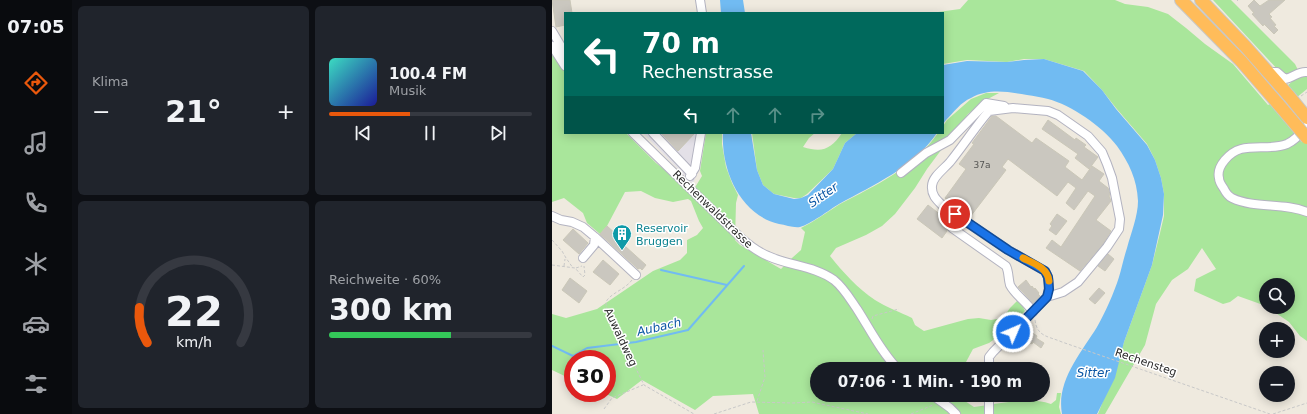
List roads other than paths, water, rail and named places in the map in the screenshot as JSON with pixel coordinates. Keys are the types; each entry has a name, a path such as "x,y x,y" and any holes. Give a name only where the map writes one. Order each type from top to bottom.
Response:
{"highway":[{"path":"1182,0 1235,55 1307,138"},
{"path":"1201,0 1293,98 1307,118"}],"street":[{"path":"700,0 702,12"},
{"path":"552,31 564,63"},
{"path":"1268,72 1277,72 1285,79 1302,72 1307,72"},
{"path":"901,173 926,153 950,140 986,103 1013,108 1043,110 1058,115 1088,136 1102,152 1112,178 1120,219 1119,229 1078,282 1063,292 1047,297"},
{"path":"989,362 989,357 993,352 1047,297 1049,289 1048,277 1045,271 1008,250 944,207 935,198 932,192 932,184 990,111 1013,108"},
{"path":"1307,126 1294,140 1285,144 1273,147 1241,149 1234,152 1224,161 1218,174 1226,194 1232,198 1250,203 1290,207 1307,212"},
{"name":"Rechenwaldstrasse","path":"634,134 741,238 760,253 815,270 834,281 847,294 892,362"},
{"path":"654,134 692,174"},
{"path":"685,182 695,168 701,134"},
{"path":"552,216 583,227 596,241 636,275"},
{"path":"952,228 1006,266 1011,286 1033,312"},
{"path":"583,258 596,241"},
{"path":"942,402 956,414"},
{"path":"989,402 989,414"}],"water":[{"path":"720,0 743,0 745,12 721,12"},
{"name":"Sitter","path":"1044,59 1083,71 1102,90 1147,145 1155,160 1161,178 1164,194 1163,215 1152,265 1124,342 1115,378 1097,414 1062,414 1061,402 1066,379 1071,368 1097,327 1112,296 1119,277 1138,207 1136,186 1129,165 1111,138 1095,124 1086,117 1066,106 1043,98 1006,92 985,93 964,102 944,123 944,65 967,61 1007,62"},
{"name":"Sitter","path":"723,134 751,134 757,170 763,185 774,194 794,199 808,195 833,169 845,143 856,134 936,134 917,156 905,166 880,182 839,204 820,217 800,227 792,227 765,219 744,201 730,176 725,162"}],"waterway":[{"name":"Aubach","path":"552,346 573,356 587,348 636,342 688,330 744,266"},
{"path":"661,270 727,285"}],"place":[{"name":"Reservoir Bruggen","path":"622,251"}]}
